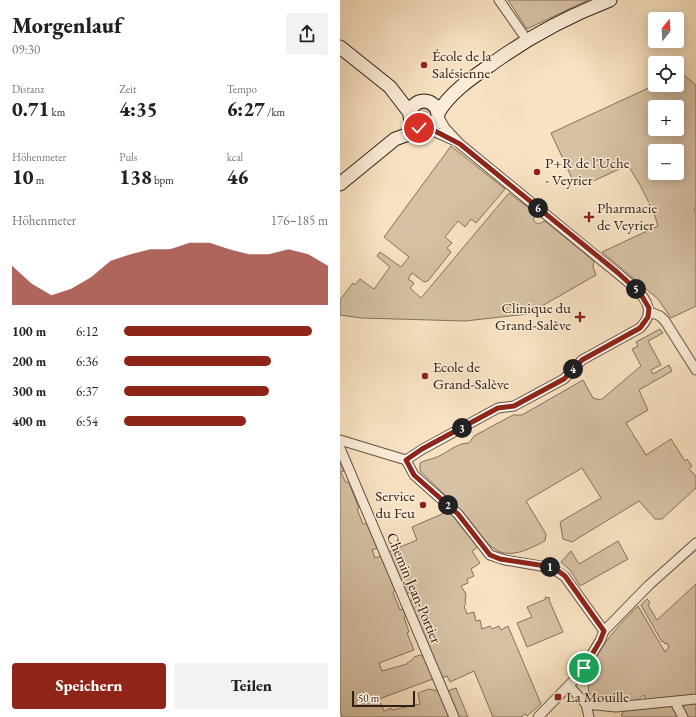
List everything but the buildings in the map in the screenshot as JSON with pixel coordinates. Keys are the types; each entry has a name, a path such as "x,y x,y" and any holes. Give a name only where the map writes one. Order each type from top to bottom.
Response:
{"street":[{"path":"499,0 527,40"},
{"path":"340,184 395,139 415,104 462,85 527,40 574,14 610,0"},
{"path":"340,47 390,87 433,105 445,128 460,144 617,272 645,298 650,312 646,321 640,328 582,360 564,379 514,406 498,408 422,449 406,460"},
{"path":"395,139 433,125 438,115 462,85"},
{"path":"390,87 416,126 425,128 460,144"},
{"path":"650,312 660,316 665,321 696,370"},
{"path":"340,443 406,460 414,475 458,514 490,555 500,559 546,566 557,570 565,576 604,631"},
{"name":"Chemin Jean-Portier","path":"340,443 454,717"},
{"path":"538,717 569,686 584,668 600,641 604,631 649,585 696,543"},
{"path":"569,686 586,704 589,717"},
{"path":"586,704 616,707 696,699"},
{"path":"676,701 682,717"}],"shaded area":[{"path":"508,0 588,0 527,29"},
{"path":"684,75 696,85 696,208 694,209 696,212 696,306 671,318 658,299 602,252 658,226 654,213 629,167 626,166 587,184 574,183 551,133 648,88 648,92 684,92"},
{"path":"421,108 427,108 431,112 431,118 427,122 421,122 417,118 417,112"},
{"path":"451,146 505,189 476,223 471,219 465,227 458,221 445,237 452,243 447,248 451,252 428,281 424,282 412,273 408,279 414,283 410,288 421,298 509,193 534,212 535,217 533,220 538,224 545,221 594,261 593,267 596,275 528,314 465,321 361,318 340,315 340,300 353,283 355,285 360,279 374,289 390,267 377,256 380,252 401,267 409,257 384,237"},
{"path":"660,329 663,333 648,341 661,365 651,370 653,374 669,365 672,371 639,390 648,410 626,423 646,455 671,439 685,461 687,459 692,466 689,469 696,476 696,488 662,519 655,519 639,501 572,542 563,539 560,522 601,498 582,468 526,501 546,534 545,541 516,553 504,553 488,544 468,518 420,471 420,463 439,456 459,445 469,443 474,436 513,415 522,415 583,380 593,398 601,400 641,366 632,349 638,346 636,342"},
{"path":"340,460 344,471 341,472 345,481 349,483 359,508 357,509 363,524 367,524 377,548 372,550 375,558 381,556 395,590 393,593 400,610 403,609 406,616 404,617 409,632 407,633 414,650 379,663 382,671 407,664 414,657 420,655 424,657 433,679 379,699 384,711 391,708 392,710 420,704 418,693 429,689 438,691 449,717 342,717 340,710"},
{"path":"449,511 478,547 472,551 480,563 471,569 474,576 467,579 468,583 461,586 466,594 466,604 464,606 467,614 474,612 476,621 480,620 482,629 490,626 492,629 499,626 501,630 508,626 541,704 527,716 525,714 521,717 493,717 474,671 450,682 447,676 442,678 409,601 415,598 412,592 405,594 388,552 417,540 412,527"},
{"path":"618,541 628,559 580,586 570,570 561,562 571,551 579,564"},
{"path":"696,584 696,696 646,700 644,695 638,700 618,703 593,700 590,697 588,684 590,672 602,647 620,624 638,606 665,652 669,647 667,643 665,644 663,641 662,642 641,605 647,599 650,602 648,605 657,620"},
{"path":"545,597 550,598 549,600 563,632 527,647 517,623 532,617 527,607 546,599"},
{"path":"456,688 468,717 458,717 447,691"},
{"path":"696,703 696,717 686,717 682,709 685,704"},
{"path":"671,706 678,717 623,717 621,715 624,711"}],"place":[{"name":"École de la Salésienne","path":"424,65"},
{"name":"P+R de l'Uche - Veyrier","path":"537,172"},
{"name":"Pharmacie de Veyrier","path":"589,217"},
{"name":"Clinique du Grand-Salève","path":"580,317"},
{"name":"Ecole de Grand-Salève","path":"425,376"},
{"name":"Service du Feu","path":"423,505"},
{"name":"La Mouille","path":"558,697"}],"route":[{"path":"419,128 433,130 460,144 617,272 645,298 649,308 650,312 648,317 640,328 582,360 564,379 514,406 498,408 422,449 406,460 414,475 458,514 490,555 504,560 552,568 565,576 604,631 600,641 584,668"}]}
